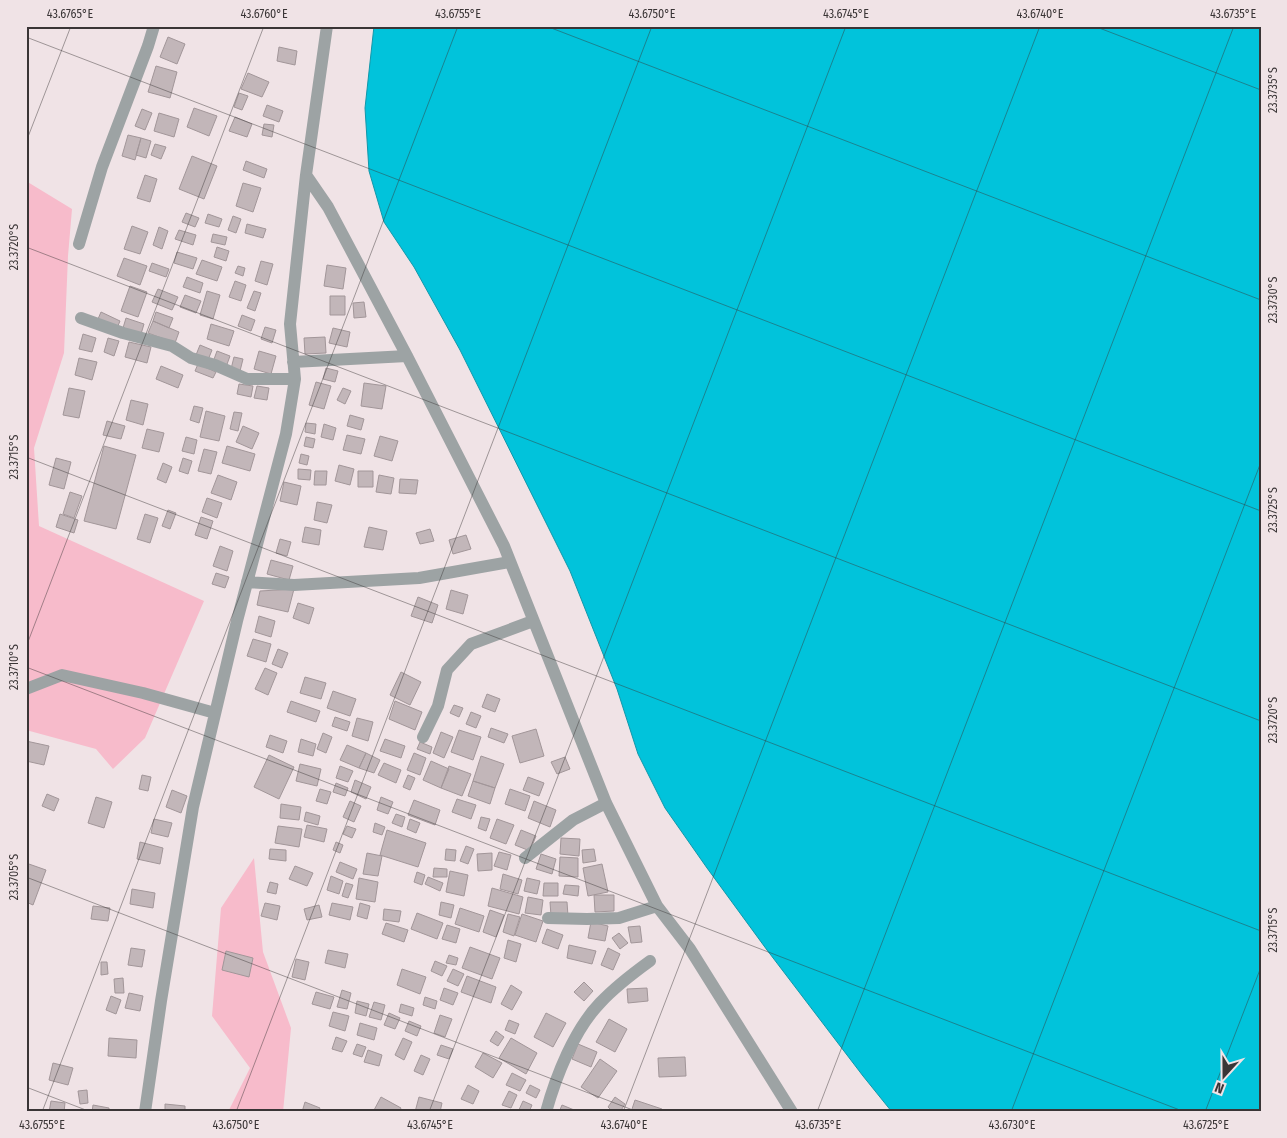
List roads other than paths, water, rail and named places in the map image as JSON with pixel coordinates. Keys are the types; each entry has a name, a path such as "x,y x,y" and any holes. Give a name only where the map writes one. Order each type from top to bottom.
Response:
{"street":[{"path":"79,244 102,167 154,26"},
{"path":"145,1112 193,807 246,582 284,443 295,378 290,324 306,175 327,26"},
{"path":"306,175 328,207 504,546 606,802 656,906 690,949 792,1112"},
{"path":"81,318 172,346 191,358 215,365 247,379 295,378"},
{"path":"293,362 407,356"},
{"path":"246,582 294,585 419,578 510,562"},
{"path":"423,737 438,706 447,670 470,644 533,621"},
{"path":"26,689 62,675 143,693 215,713"},
{"path":"525,858 573,820 606,802"},
{"path":"548,918 587,920 619,918 656,906"},
{"path":"546,1112 553,1088 578,1033 599,1003 650,961"}],"water":[{"path":"374,26 1261,26 1261,1112 892,1112 767,950 665,808 638,754 617,689 570,571 460,350 414,267 384,222 369,171 365,108"}]}
